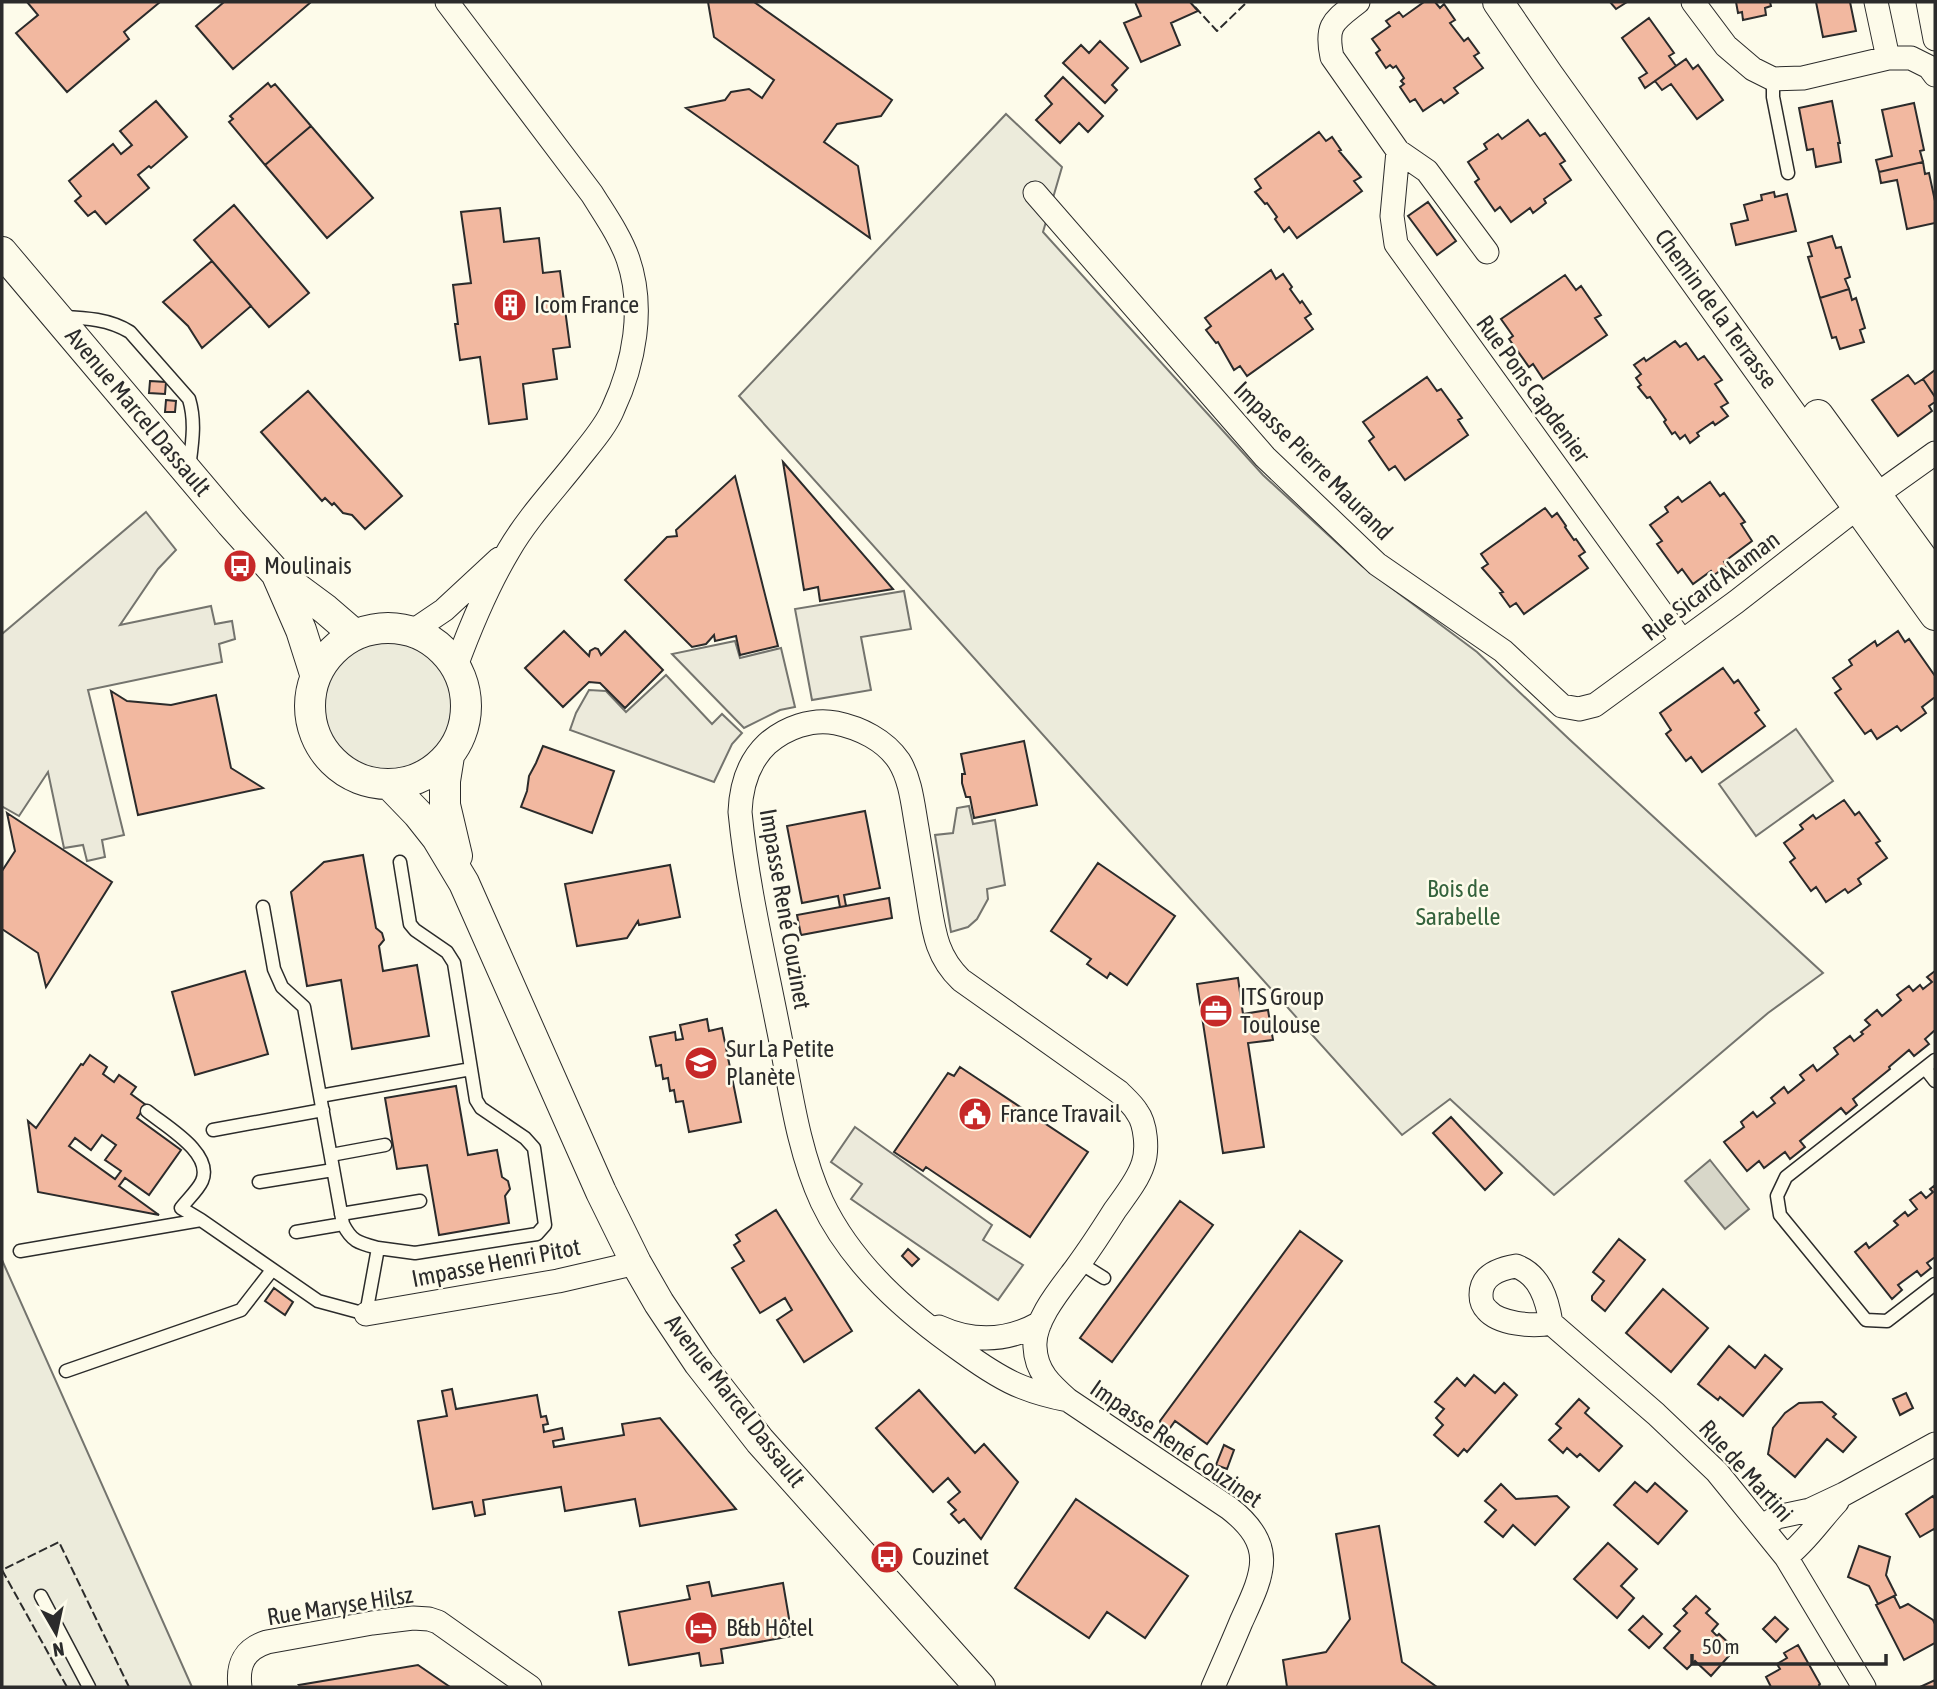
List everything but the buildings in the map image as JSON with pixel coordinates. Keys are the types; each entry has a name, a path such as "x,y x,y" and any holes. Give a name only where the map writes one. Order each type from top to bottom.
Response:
{"street":[{"path":"413,631 444,610 509,549 582,455 613,411 630,362 636,324 636,291 628,259 612,226 592,194 447,2"},
{"path":"1358,2 1334,20 1328,40 1332,58 1398,151 1427,171 1487,252"},
{"name":"Chemin de la Terrasse","path":"1498,2 1548,75 1867,501 1935,576"},
{"name":"Chemin de la Terrasse","path":"1521,2 1867,501 1935,615"},
{"path":"1693,2 1726,46 1753,69 1773,79 1803,78 1888,58 1911,58 1929,67 1935,75"},
{"path":"1876,2 1888,58"},
{"path":"1928,2 1935,39"},
{"name":"Rue Pons Capdenier","path":"1398,151 1392,216 1396,244 1682,641"},
{"name":"Impasse Pierre Maurand","path":"1035,193 1265,457 1377,564 1503,651 1562,706 1579,709 1595,705"},
{"name":"Avenue Marcel Dassault","path":"2,252 275,572 354,634"},
{"name":"Rue Sicard Alaman","path":"1595,705 1935,453"},
{"path":"456,666 469,630 509,549"},
{"name":"Avenue Marcel Dassault","path":"275,572 301,630 315,674"},
{"name":"Avenue Marcel Dassault","path":"384,627 413,631 438,645 456,666 465,688 466,712 461,735 449,756 432,771 412,781 390,785 367,782 346,774 325,755 312,730 308,702 315,674 331,650 354,634 384,627"},
{"name":"Impasse René Couzinet","path":"1068,1400 1020,1386 986,1368 938,1335 886,1290 849,1248 822,1202 800,1137 740,812 740,798 757,755 779,735 806,723 832,722 863,731 899,760 911,791 936,940 953,972 1119,1092 1139,1113 1145,1138 1144,1163 1080,1263 1056,1294 1036,1335 1035,1347 1044,1377 1068,1400 1229,1508 1251,1527 1257,1538 1262,1558 1260,1577 1213,1687"},
{"name":"Avenue Marcel Dassault","path":"449,756 445,805 464,883"},
{"name":"Avenue Marcel Dassault","path":"390,785 437,838 464,883 601,1192 659,1303 699,1363 761,1441 980,1687"},
{"name":"Impasse Henri Pitot","path":"366,1314 558,1281 636,1263"},
{"name":"Impasse René Couzinet","path":"909,1310 942,1328 963,1336 983,1339 1025,1332 1041,1323"},
{"name":"Rue de Martini","path":"1550,1322 1656,1414 1717,1472 1786,1557 1864,1687"},
{"path":"1763,1526 1777,1517 1810,1510 1844,1494 1935,1444"},
{"path":"1786,1557 1801,1546 1844,1494"},
{"name":"Rue Maryse Hilsz","path":"240,1687 240,1667 244,1657 258,1645 372,1623 421,1617 438,1622 530,1687"}],"lane":[{"path":"1773,79 1773,96 1788,173"},
{"path":"56,316 94,318 118,324 130,332 189,399 194,429 188,472"},
{"path":"263,907 274,969 282,986 304,1007 342,1219 348,1236 360,1244 415,1253 537,1234 545,1225 534,1148 525,1138 481,1108 476,1100 454,963 447,952 410,924 400,862"},
{"path":"1935,1081 1930,1064 1786,1177 1777,1196 1780,1215 1866,1320 1887,1321 1935,1284"},
{"path":"320,1096 471,1069"},
{"path":"213,1130 323,1110"},
{"path":"147,1111 186,1141 203,1163 202,1181 181,1208 318,1301 366,1314 378,1248"},
{"path":"331,1155 385,1145"},
{"path":"259,1182 333,1170"},
{"path":"296,1232 420,1201"},
{"path":"20,1251 201,1220"},
{"path":"1080,1263 1104,1278"},
{"path":"66,1371 241,1310 272,1270"},
{"path":"41,1596 89,1687"}],"green space":[{"name":"Bois de Sarabelle","path":"1006,114 1062,167 1043,232 1263,475 1362,566 1477,652 1823,973 1768,1013 1554,1195 1450,1099 1402,1135 739,396"},
{"path":"387,641 412,646 433,660 447,681 452,706 447,731 433,752 412,766 387,771 362,766 341,752 327,731 322,706 327,681 341,660 362,646"},
{"path":"2,1260 192,1687 2,1687"}],"shaded area":[{"path":"146,512 176,550 158,569 120,625 211,606 215,624 232,621 235,639 219,644 222,662 88,690 124,835 102,840 105,857 87,861 83,845 64,848 48,772 19,816 2,808 2,634"},
{"path":"904,591 911,629 861,637 871,690 812,700 795,609"},
{"path":"735,641 740,658 781,648 795,707 780,710 744,728 672,654"},
{"path":"666,675 712,724 722,714 742,733 732,744 714,782 570,730 589,690 606,691 626,712"},
{"path":"1796,729 1833,781 1756,836 1719,784"},
{"path":"969,806 973,824 995,820 1005,885 987,889 988,899 977,919 968,927 951,932 935,835 953,833 957,808"},
{"path":"855,1127 992,1225 983,1240 1023,1265 998,1300 851,1199 862,1184 831,1162"},
{"path":"1710,1160 1749,1209 1725,1229 1685,1181"}],"fence":[{"path":"1195,7 1217,31 1247,2"},
{"path":"67,1687 2,1570 59,1542 129,1687"}],"place":[{"name":"Icom France","path":"510,305"},
{"name":"Moulinais","path":"240,566"},
{"name":"ITS Group Toulouse","path":"1216,1011"},
{"name":"Sur La Petite Planète","path":"701,1063"},
{"name":"France Travail","path":"975,1114"},
{"name":"Couzinet","path":"887,1557"},
{"name":"B&b Hôtel","path":"701,1628"}]}
